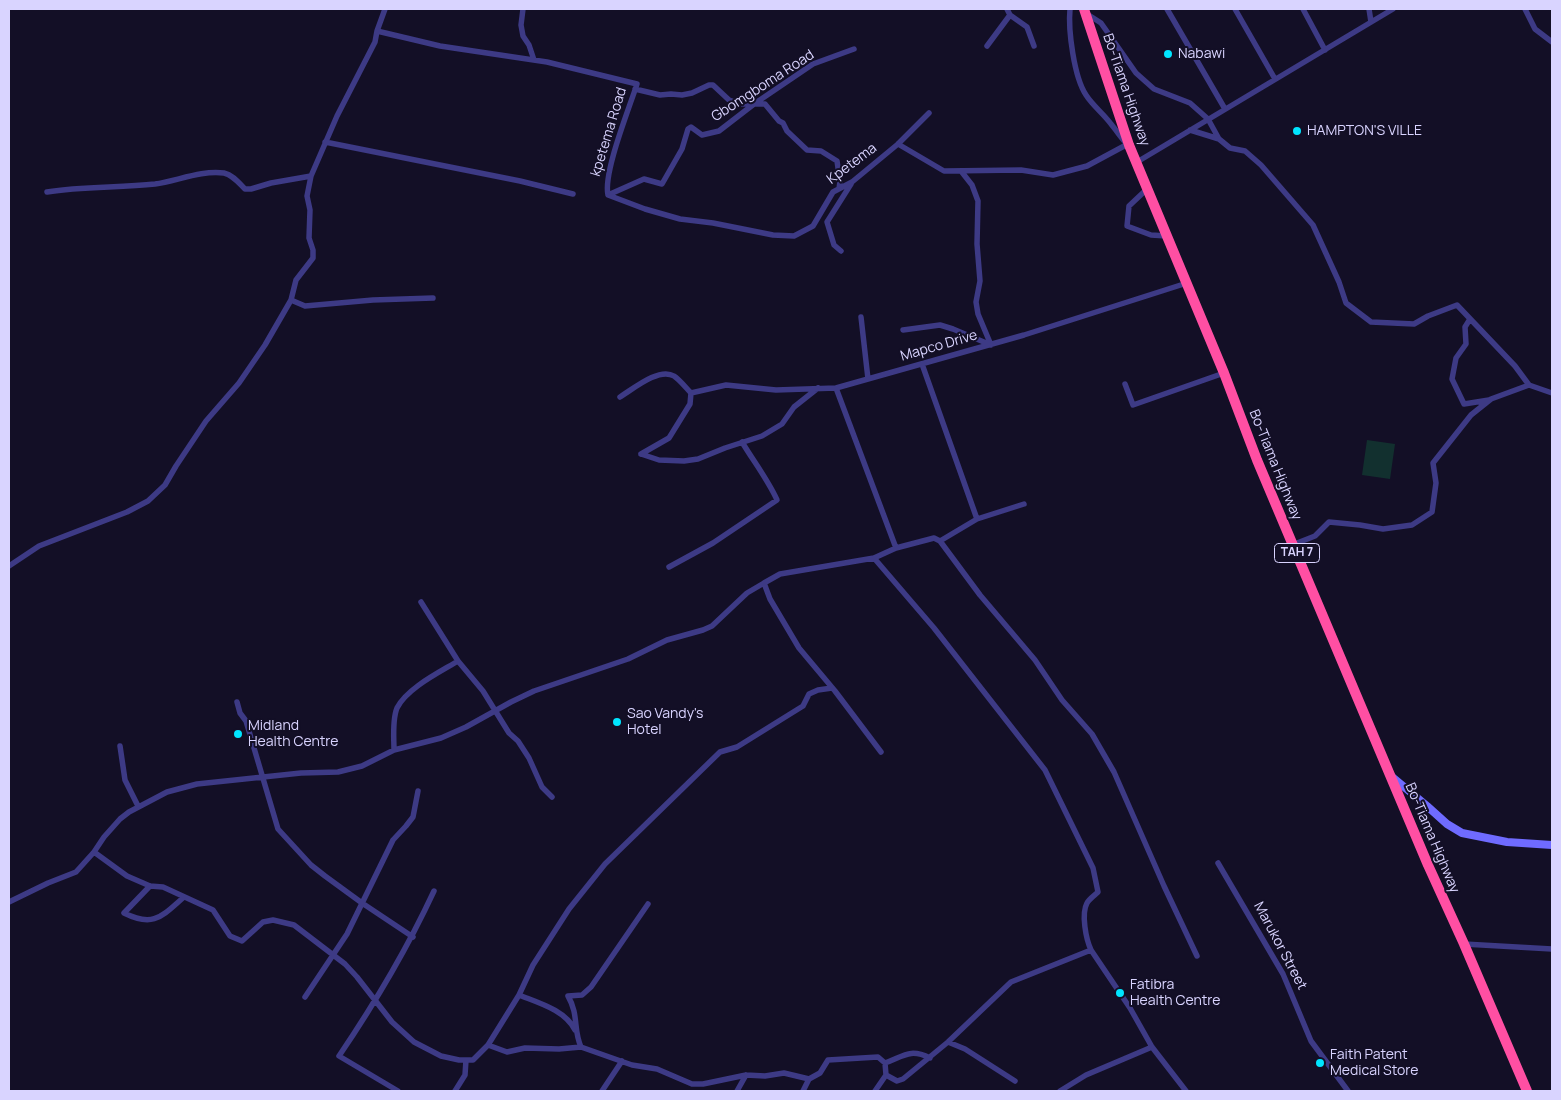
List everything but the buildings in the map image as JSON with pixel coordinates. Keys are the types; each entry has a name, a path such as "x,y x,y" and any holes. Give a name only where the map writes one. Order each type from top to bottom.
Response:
{"highway":[{"name":"Bo-Tiama Highway","path":"1084,11 1128,145 1137,162 1224,373 1257,460 1428,865 1527,1091"}],"street":[{"path":"9,566 39,546 148,501 165,485 206,421 239,382 265,345 291,300 296,280 313,258 313,250 309,238 310,210 307,196 311,176 325,142 375,42 385,9"},
{"path":"523,9 521,25 523,36 530,44 534,60"},
{"path":"898,144 944,172 1021,170 1053,175 1087,166 1128,145 1084,93 1077,74 1068,25 1070,9"},
{"path":"1167,9 1225,109"},
{"path":"1235,9 1275,79"},
{"path":"1303,9 1325,50"},
{"path":"1369,9 1371,22"},
{"path":"1137,162 1393,9"},
{"path":"1524,9 1535,29 1552,42"},
{"path":"1084,11 1101,23 1136,73 1154,89 1190,103 1208,119 1219,139 1230,148 1245,151 1261,165 1313,225 1339,282 1346,303 1371,322 1414,324 1428,316 1457,305 1515,366 1529,386"},
{"path":"987,46 1008,12 1027,27 1034,46"},
{"name":"kpetema Road","path":"377,31 440,46 534,60 637,84 612,160 606,187 608,195 645,209 680,219 713,223 773,235 794,236"},
{"name":"Gbomgboma Road","path":"608,195 644,179 662,184 682,149 688,129 692,127 702,135 719,131 754,104 813,64 854,49"},
{"path":"635,89 660,95 682,95 713,85 729,100 741,104 765,104 779,121 783,123 787,131 807,150 821,152 837,161 839,189"},
{"name":"Kpetema","path":"794,236 813,226 834,192 852,182 898,144 929,113"},
{"path":"1190,130 1219,139"},
{"path":"325,142 520,180 573,194"},
{"path":"961,171 972,184 978,201 976,244 980,281 976,302 978,314 991,344"},
{"path":"47,192 70,188 138,186 203,174 222,173 230,175 245,189 251,189 271,183 311,176"},
{"path":"841,251 834,245 828,222 852,182"},
{"path":"1147,189 1129,206 1127,226 1151,235 1167,236"},
{"name":"Mapco Drive","path":"691,393 726,385 776,390 836,388 991,344 1187,283"},
{"path":"291,300 305,306 372,300 433,298"},
{"path":"861,317 868,379"},
{"path":"1470,319 1466,327 1466,344 1456,358 1452,379 1464,404 1490,399 1529,386 1552,393"},
{"path":"904,330 940,325 991,344"},
{"path":"922,364 978,519"},
{"path":"620,397 650,378 663,373 673,375 691,393 690,404 669,438 641,454 659,460 684,462 698,459 762,436 782,424 794,406 818,388"},
{"path":"1125,384 1133,405 1224,373"},
{"path":"836,388 896,548"},
{"path":"1292,545 1315,536 1329,522 1384,529 1412,525 1432,512 1436,483 1434,463 1472,415 1490,399"},
{"path":"669,567 713,543 777,500 771,486 756,466 742,442"},
{"path":"940,540 978,519 1024,504"},
{"path":"9,902 48,882 76,872 120,819 138,806 160,795 181,787 301,773 338,772 362,766 394,750 441,738 534,691 628,659 667,640 712,626 747,593 780,574 874,558 896,548 934,538 940,540 980,595 1035,660 1062,700 1092,734 1114,772 1197,956"},
{"path":"874,558 934,628 1045,770 1093,868 1098,892 1087,902 1085,936 1091,950 1130,1008 1152,1047 1186,1091"},
{"path":"764,583 770,599 799,648 881,752"},
{"path":"421,602 458,661 483,691 494,712 528,758 542,787 552,796"},
{"path":"394,750 396,710 403,699 420,684 458,661"},
{"path":"94,852 127,876 150,886 163,887 213,910 230,936 242,941 263,922 273,920 294,925 345,964 401,1032 414,1042 441,1056 473,1060 488,1045 519,995 533,965 569,909 606,864 720,752 737,747 803,706 809,694 818,690 832,688"},
{"path":"236,702 240,713 246,721 278,829 311,865 362,904 413,937"},
{"path":"120,746 125,780 138,806"},
{"path":"1390,774 1446,824 1462,833 1507,842 1552,845"},
{"path":"305,997 347,934 393,840 413,817 418,792"},
{"name":"Marukor Street","path":"1218,864 1237,893 1283,974 1311,1041 1348,1091"},
{"path":"150,886 124,913 140,920 160,918 184,897"},
{"path":"398,1091 339,1056 376,1001 413,937 434,892"},
{"path":"576,1033 574,1008 568,996 582,995 591,987 648,904"},
{"path":"1464,944 1552,949"},
{"path":"886,1075 896,1081 903,1079 948,1042 1011,982 1091,950"},
{"path":"519,995 564,1017 571,1024 581,1047"},
{"path":"948,1042 966,1048 1015,1081"},
{"path":"488,1045 507,1052 525,1048 559,1049 581,1047 622,1061 657,1069 692,1084 703,1084 746,1075 765,1076 784,1073 809,1079"},
{"path":"1060,1091 1086,1075 1152,1047"},
{"path":"885,1063 910,1052 920,1053 930,1058"},
{"path":"803,1091 809,1079 820,1073 828,1060 878,1058 885,1063 886,1075 874,1091"},
{"path":"455,1091 465,1075 466,1060"},
{"path":"602,1091 622,1061"},
{"path":"737,1091 746,1075"}],"green space":[{"path":"1367,440 1395,444 1390,479 1362,475"}],"place":[{"name":"Nabawi","path":"1168,54"},
{"name":"HAMPTON'S VILLE","path":"1297,131"},
{"name":"Sao Vandy's Hotel","path":"617,722"},
{"name":"Midland Health Centre","path":"238,734"},
{"name":"Fatibra Health Centre","path":"1120,993"},
{"name":"Faith Patent Medical Store","path":"1320,1063"}]}
